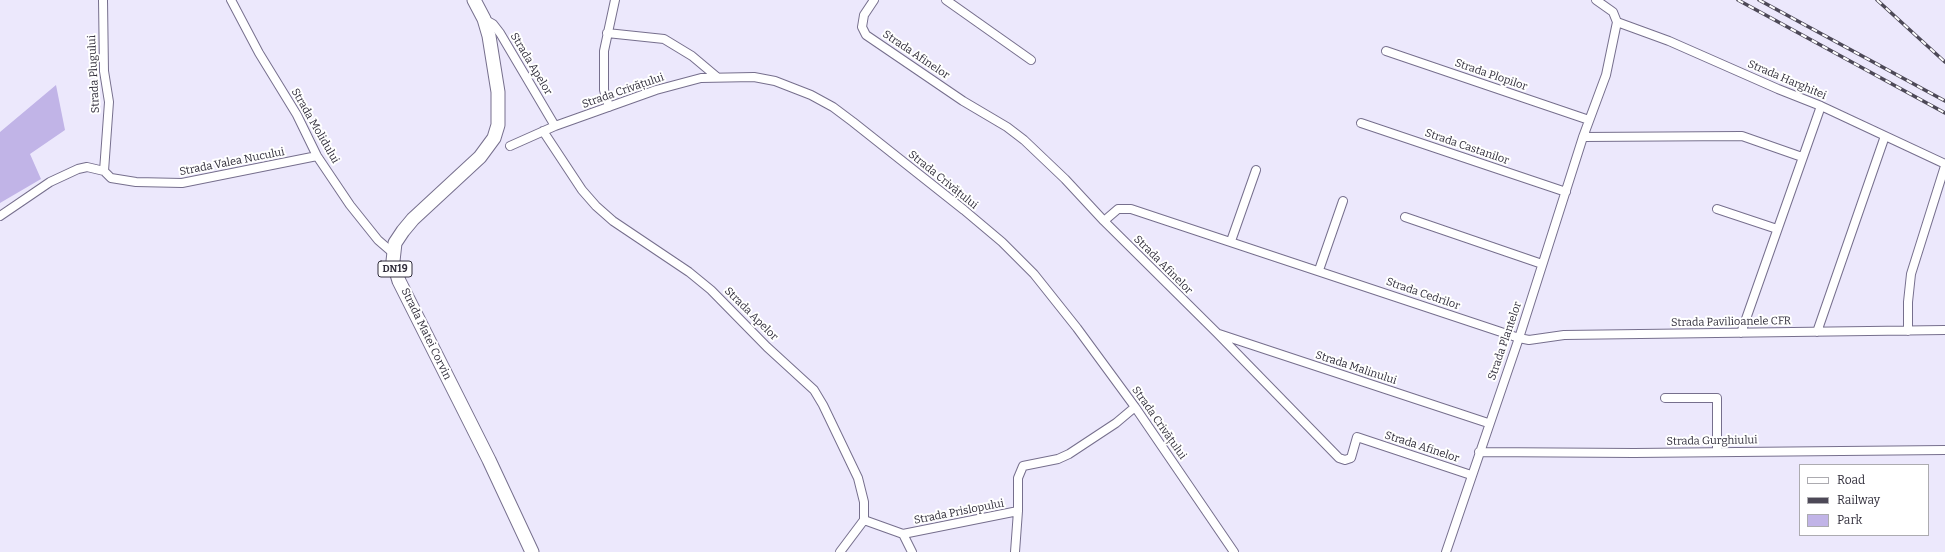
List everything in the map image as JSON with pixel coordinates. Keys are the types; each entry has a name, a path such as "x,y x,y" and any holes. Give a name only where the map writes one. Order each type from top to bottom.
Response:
{"main road":[{"name":"DN19","path":"393,253 395,243 414,219 480,157 494,138 498,118 498,92 489,36 484,20 474,0"},
{"name":"Strada Matei Corvin","path":"393,253 393,261 399,281 489,460 532,552"}],"street":[{"name":"Strada Plugului","path":"103,0 104,71 109,102 104,171"},
{"name":"Strada Molidului","path":"231,0 259,53 297,115 317,156 350,204 378,240 393,253"},
{"path":"609,108 604,90 603,69 607,33 615,0"},
{"name":"Strada Afinelor","path":"874,0 864,15 862,27 866,35 963,101 1006,127 1024,140 1217,333 1339,458 1345,460 1351,458 1357,438 1471,475"},
{"path":"946,0 1031,60"},
{"path":"1596,0 1613,12 1617,22"},
{"name":"Strada Apelor","path":"484,20 493,24 500,33 555,126"},
{"name":"Strada Harghitei","path":"1617,22 1669,41 1778,89 1821,106 1945,165"},
{"name":"Strada Plantelor","path":"1446,552 1488,423 1519,338 1589,120 1606,75 1617,22"},
{"path":"607,33 664,39 692,56 717,77"},
{"name":"Strada Plopilor","path":"1386,51 1589,120"},
{"name":"Strada Crivățului","path":"510,146 555,126 656,90 701,78 754,78 775,81 793,87 833,107 1002,242 1034,274 1135,407 1234,552"},
{"path":"1741,333 1821,106"},
{"name":"Strada Castanilor","path":"1361,123 1566,192"},
{"name":"Strada Apelor","path":"543,131 582,190 596,206 613,221 689,272 711,290 767,347 814,390 823,405 858,478 864,502 864,520"},
{"path":"1584,137 1742,136 1802,157"},
{"path":"1817,332 1885,136"},
{"name":"Strada Valea Nucului","path":"0,216 50,182 78,169 87,167 104,171 111,178 143,182 182,183 317,156"},
{"path":"1908,331 1908,302 1911,274 1945,165"},
{"path":"1231,241 1256,170"},
{"path":"1320,270 1343,201"},
{"name":"Strada Cedrilor","path":"1104,221 1118,208 1124,207 1320,270 1519,338"},
{"path":"1716,209 1777,229"},
{"path":"1405,217 1542,264"},
{"name":"Strada Pavilioanele CFR","path":"1519,338 1529,340 1564,336 1945,330"},
{"name":"Strada Malinului","path":"1217,333 1488,423"},
{"path":"1665,398 1717,398 1717,452"},
{"path":"1015,552 1018,511 1018,478 1023,466 1058,459 1069,454 1116,423 1135,407"},
{"name":"Strada Gurghiului","path":"1479,452 1945,450"},
{"name":"Strada Prislopului","path":"864,520 903,534 1018,511"},
{"path":"840,552 864,520"},
{"name":"Strada Prislopului","path":"903,534 912,552"}],"green space":[{"path":"56,85 65,130 30,154 41,179 0,203 0,132"}],"railway":[{"path":"1738,0 1945,113"},
{"path":"1759,0 1945,101"},
{"path":"1877,0 1945,62"}]}
